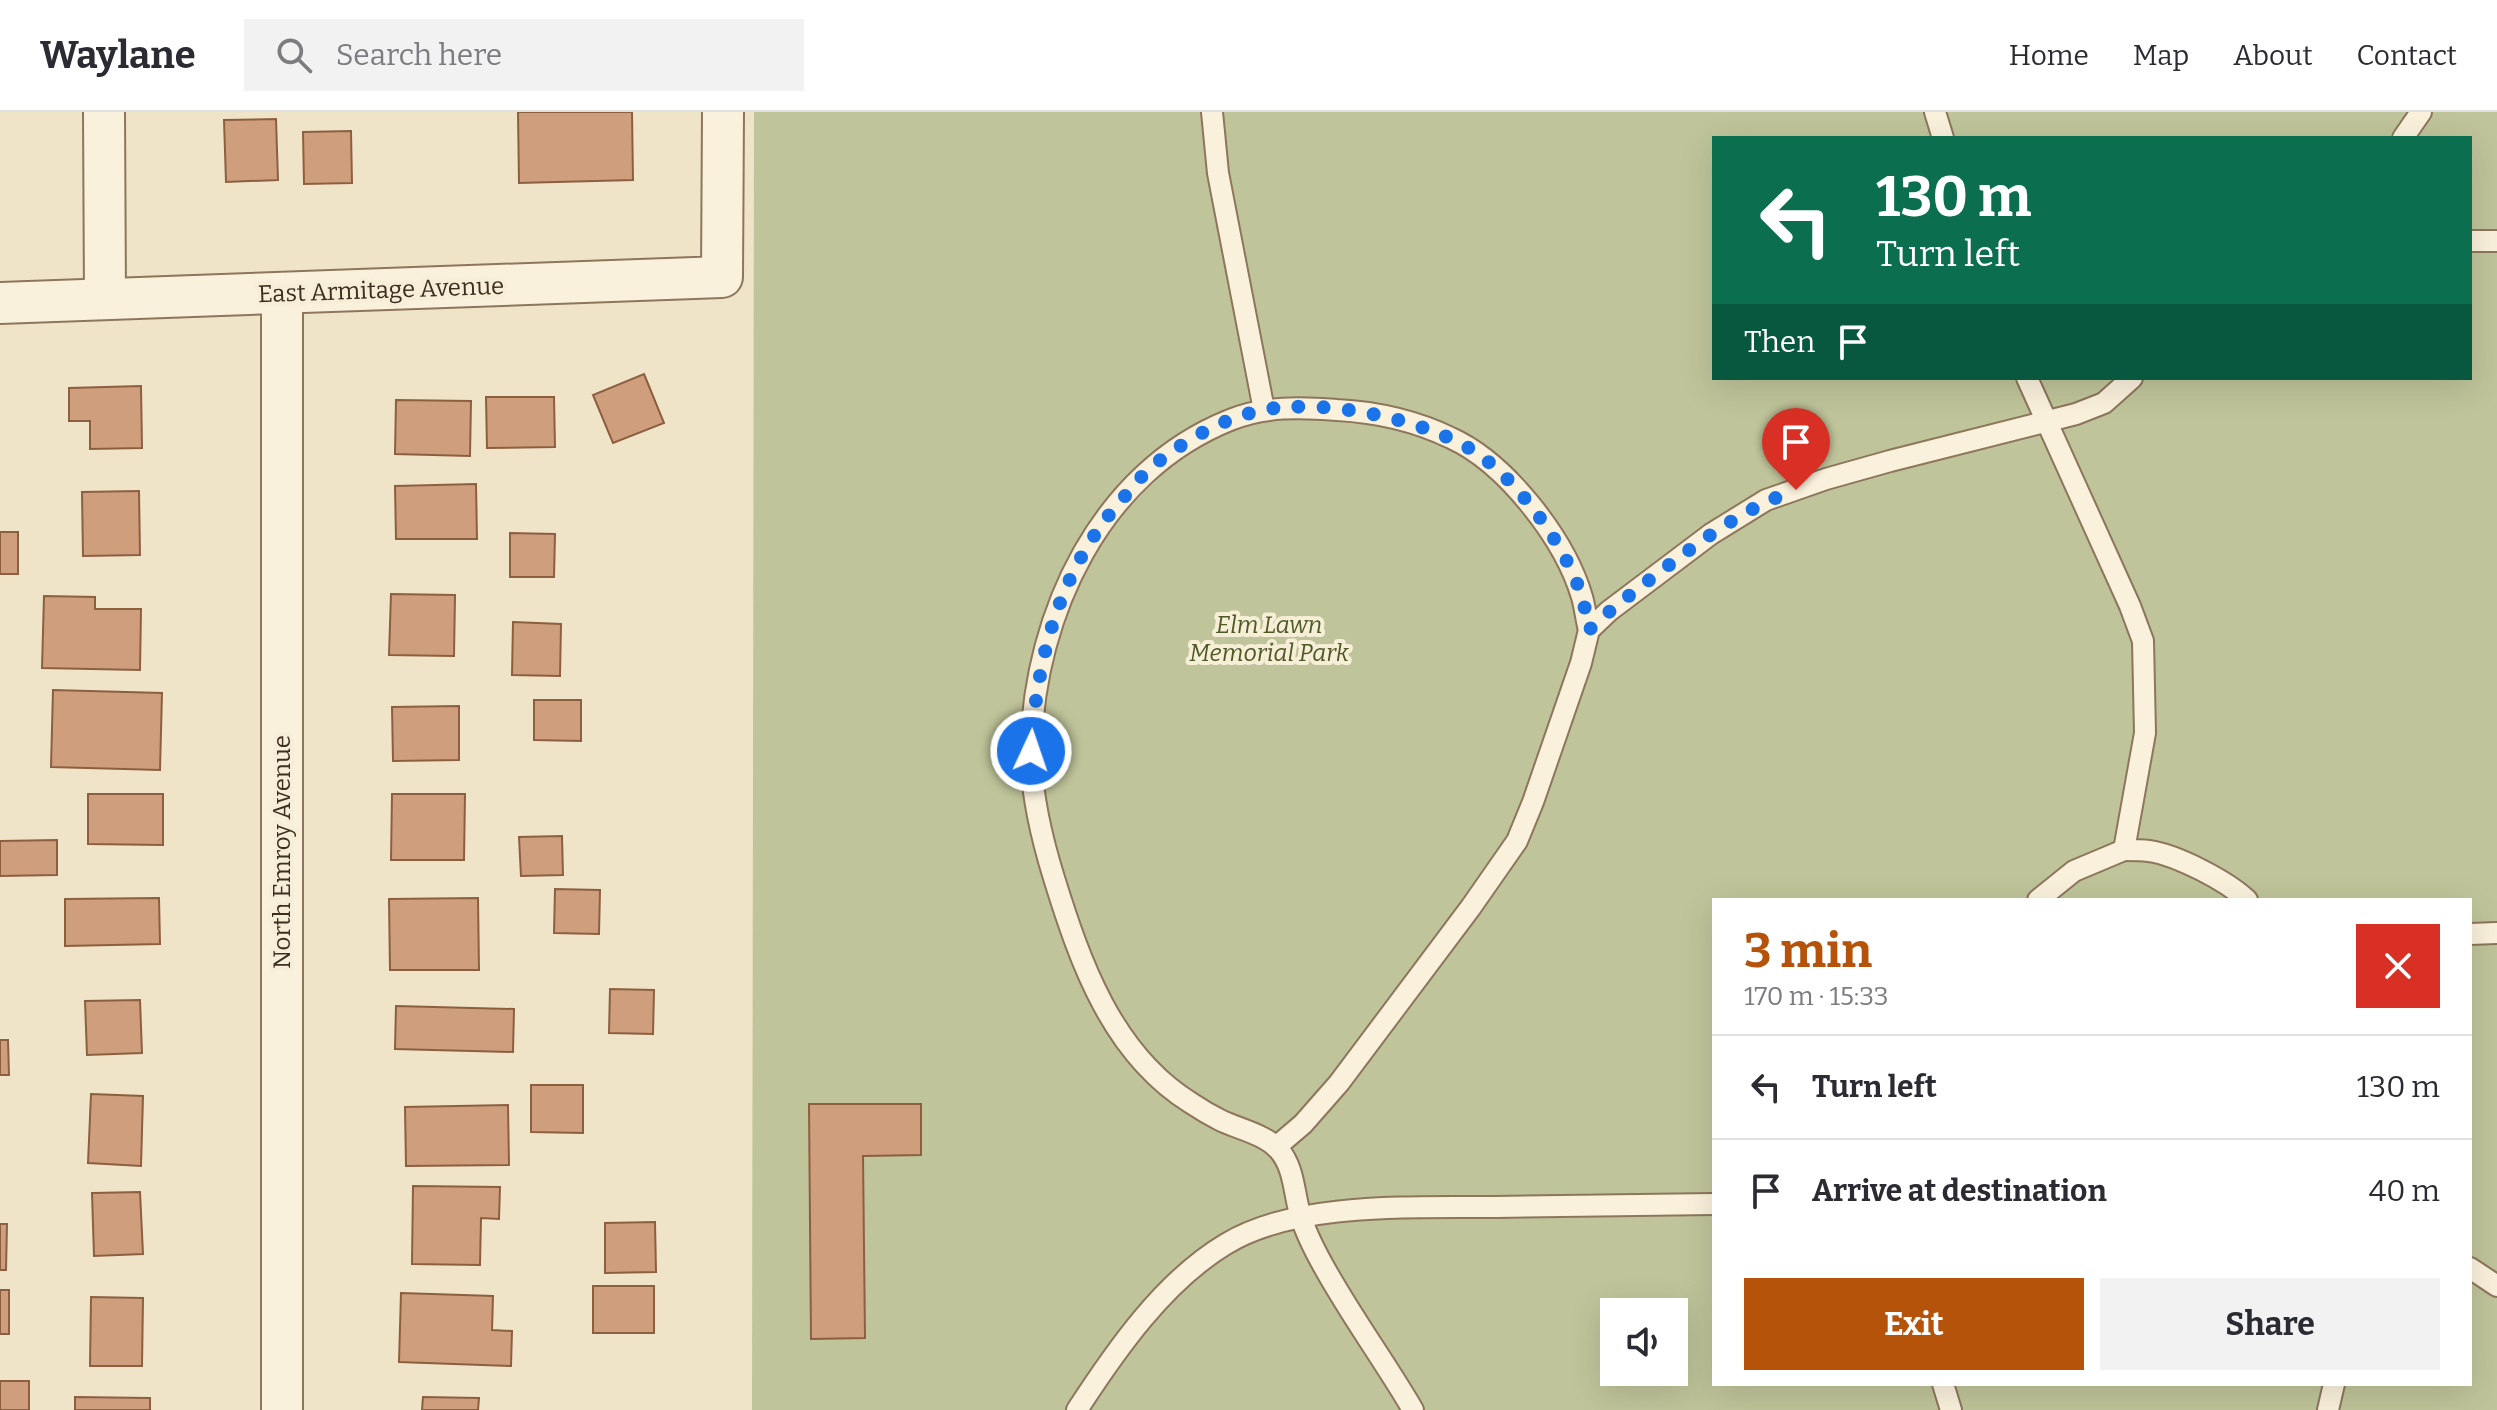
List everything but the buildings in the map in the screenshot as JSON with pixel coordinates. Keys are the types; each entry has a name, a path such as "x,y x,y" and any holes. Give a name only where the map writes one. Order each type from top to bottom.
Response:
{"street":[{"path":"104,112 105,299"},
{"name":"East Armitage Avenue","path":"0,303 722,277 723,112"},
{"name":"North Emroy Avenue","path":"282,293 282,1410"}],"lane":[{"path":"1212,112 1218,173 1264,410"},
{"path":"1935,112 1942,136"},
{"path":"2404,136 2421,112"},
{"path":"2472,241 2497,241"},
{"path":"2028,380 2143,641 2145,733 2124,850"},
{"path":"1589,630 1699,542 1766,500 1890,461 2046,423 2104,403 2130,380"},
{"path":"1276,1147 1303,1124 1339,1083 1517,841 1581,663 1589,630 1581,593 1561,551 1535,510 1507,479 1480,455 1453,438 1416,424 1358,411 1303,408 1264,410 1231,419 1195,437 1152,466 1114,507 1085,547 1061,596 1034,698 1031,751 1037,815 1053,876 1094,990 1120,1035 1150,1070 1185,1099 1218,1120 1276,1147 1288,1163 1301,1218 1323,1266 1413,1410"},
{"path":"2040,898 2074,871 2124,850 2151,851 2178,860 2245,898"},
{"path":"2472,934 2497,933"},
{"path":"1077,1410 1148,1311 1225,1244 1257,1228 1301,1218 1380,1208 1712,1204"},
{"path":"2472,1269 2497,1286"},
{"path":"1944,1386 1951,1410"},
{"path":"2328,1410 2334,1386"}],"green space":[{"name":"Elm Lawn Memorial Park","path":"754,112 2497,112 2497,1410 752,1410"}],"route":[{"path":"1031,751 1034,698 1047,643 1061,596 1085,547 1114,507 1152,466 1195,437 1231,419 1264,410 1303,408 1358,411 1416,424 1453,438 1480,455 1535,510 1561,551 1581,593 1589,630 1609,611 1711,534 1766,500 1796,490"}]}
